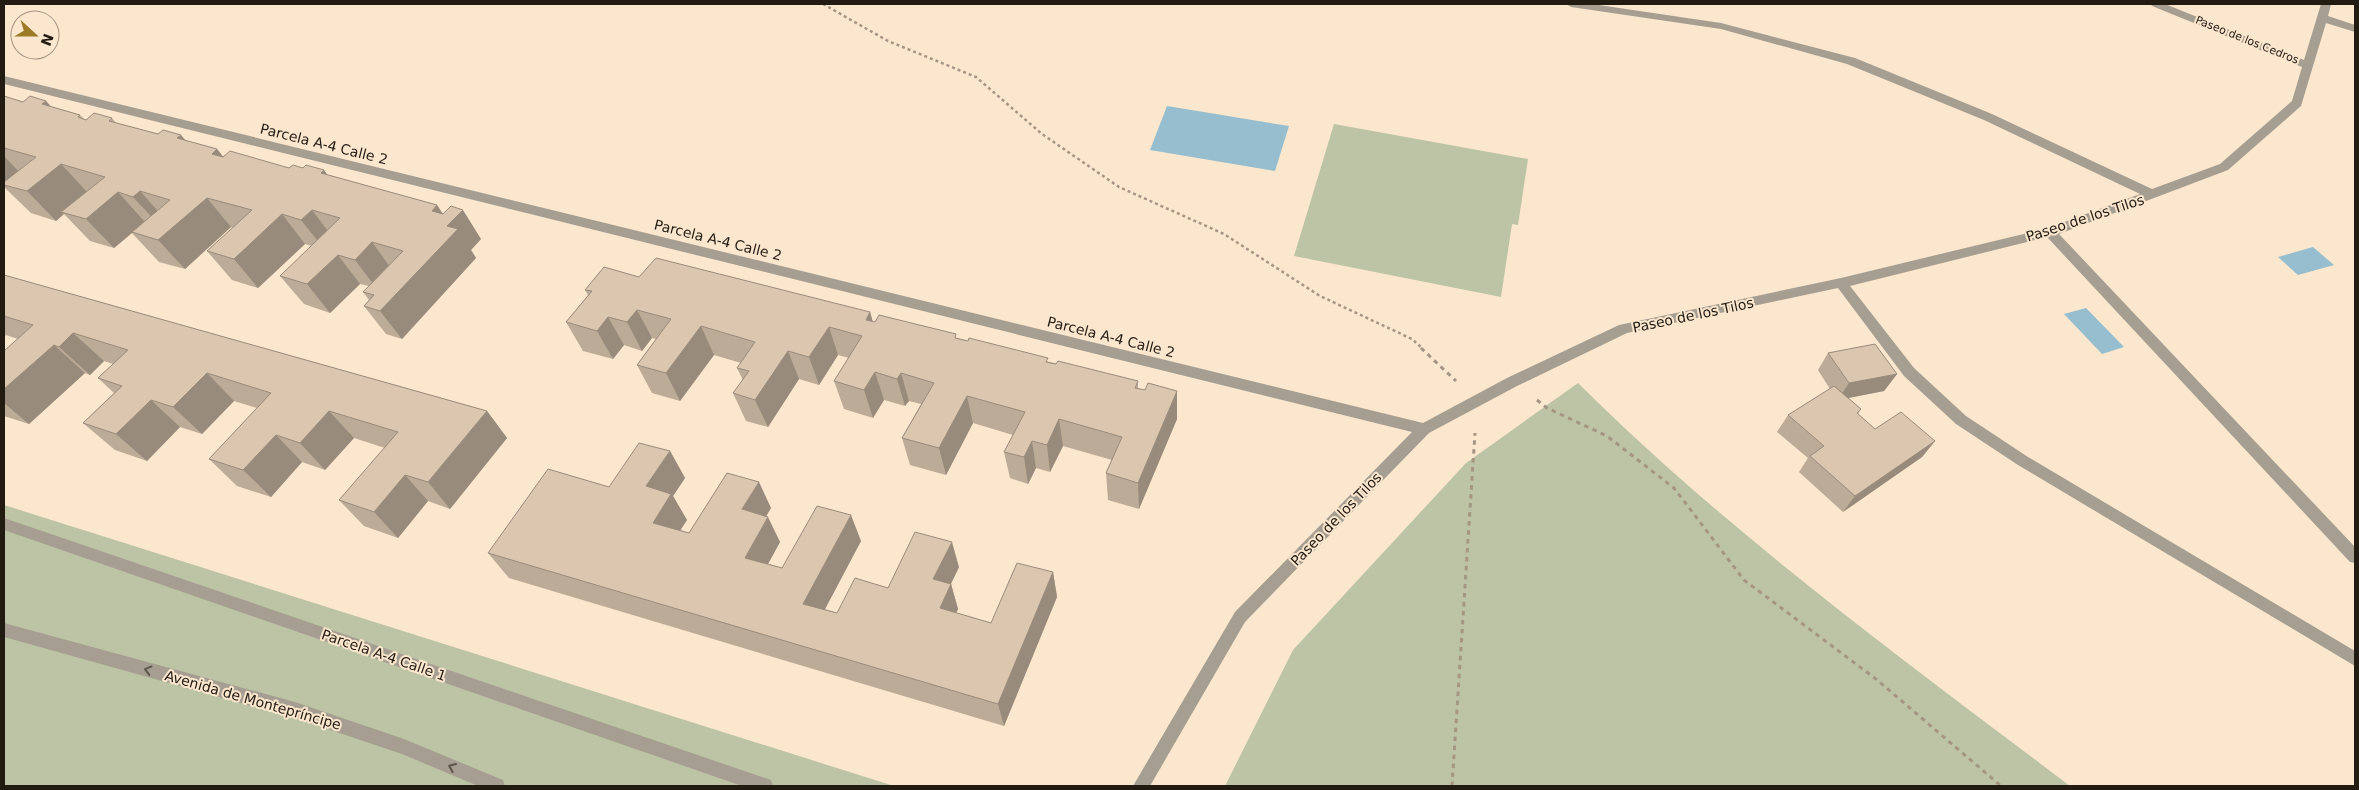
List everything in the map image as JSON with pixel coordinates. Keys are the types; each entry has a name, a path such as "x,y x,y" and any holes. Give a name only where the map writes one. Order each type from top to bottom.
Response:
{"street":[{"path":"1571,4 1721,26 1851,61 1988,117 2153,195"},
{"name":"Paseo de los Cedros","path":"2156,4 2309,66"},
{"name":"Paseo de los Tilos","path":"1141,786 1240,618 1424,429 1512,382 1624,329 1841,283 2050,232 2224,167 2297,102 2326,4"},
{"path":"2322,18 2355,29"},
{"name":"Parcela A-4 Calle 2","path":"4,80 1424,429"},
{"path":"2050,232 2355,556"},
{"path":"1841,283 1909,372 1960,420 2023,461 2355,659"},
{"name":"Parcela A-4 Calle 1","path":"4,524 765,786"},
{"name":"Avenida de Montepríncipe","path":"4,630 295,710 404,747 497,786"}],"path":[{"path":"823,4 888,41 976,77 1042,134 1119,187 1224,234 1320,296 1412,339 1477,402 1452,786"},
{"path":"1512,382 1547,408 1606,436 1674,488 1744,580 1876,679 2001,786"}],"green space":[{"path":"1334,124 1528,159 1518,225 1512,224 1501,297 1294,256"},
{"path":"1578,383 1636,438 1755,543 1880,642 2070,786 1225,786 1293,650 1466,463"},
{"path":"4,505 894,786 4,786"}],"water":[{"path":"1167,106 1289,126 1275,171 1150,150"},
{"path":"2313,247 2334,265 2298,275 2278,257"},
{"path":"2086,308 2124,347 2102,354 2064,314"}],"building":[{"path":"4,96 23,102 30,96 46,101 42,104 80,115 78,117 86,120 94,113 112,118 109,121 158,134 163,130 181,135 177,138 217,149 212,154 223,157 230,151 289,168 293,165 303,168 306,165 324,170 321,173 437,205 432,211 443,214 451,206 463,210 447,226 458,229 380,311 364,306 374,295 363,292 403,251 372,242 355,260 338,255 307,284 280,276 340,218 312,210 301,220 282,214 234,259 207,251 252,210 207,198 158,240 132,232 170,200 140,191 133,197 118,192 86,219 61,212 105,177 61,164 27,191 4,185 4,182 36,157 4,148"},
{"path":"656,258 870,312 866,320 875,322 879,315 956,334 955,338 968,341 969,338 1048,358 1046,362 1056,364 1058,361 1138,381 1135,388 1145,390 1148,383 1177,391 1138,483 1106,473 1122,437 1059,419 1047,445 1032,441 1024,457 1004,452 1025,412 967,396 939,448 902,438 934,383 901,373 897,379 875,372 864,390 834,381 862,336 829,327 809,357 788,351 755,400 733,393 749,371 737,368 755,342 701,326 666,373 637,365 671,319 637,310 627,322 608,317 597,331 566,322 592,291 585,290 604,267 639,277"},
{"path":"4,275 487,411 428,482 405,475 374,512 339,500 398,432 329,411 300,443 276,435 243,470 209,459 271,393 207,373 173,407 151,400 116,434 83,423 122,386 98,378 128,350 73,333 59,347 54,345 4,389 4,351 33,325 4,316"},
{"path":"1875,344 1897,374 1849,383 1828,353"},
{"path":"1834,386 1861,409 1857,413 1875,429 1901,412 1935,441 1855,496 1810,456 1824,446 1788,415"},
{"path":"639,443 670,451 646,486 671,494 653,523 689,533 727,473 759,482 742,509 768,517 745,558 782,568 817,506 851,515 803,604 837,613 855,578 888,588 915,532 952,542 933,579 951,584 940,608 991,623 1017,563 1053,572 998,704 488,553 548,469 609,487"}]}
